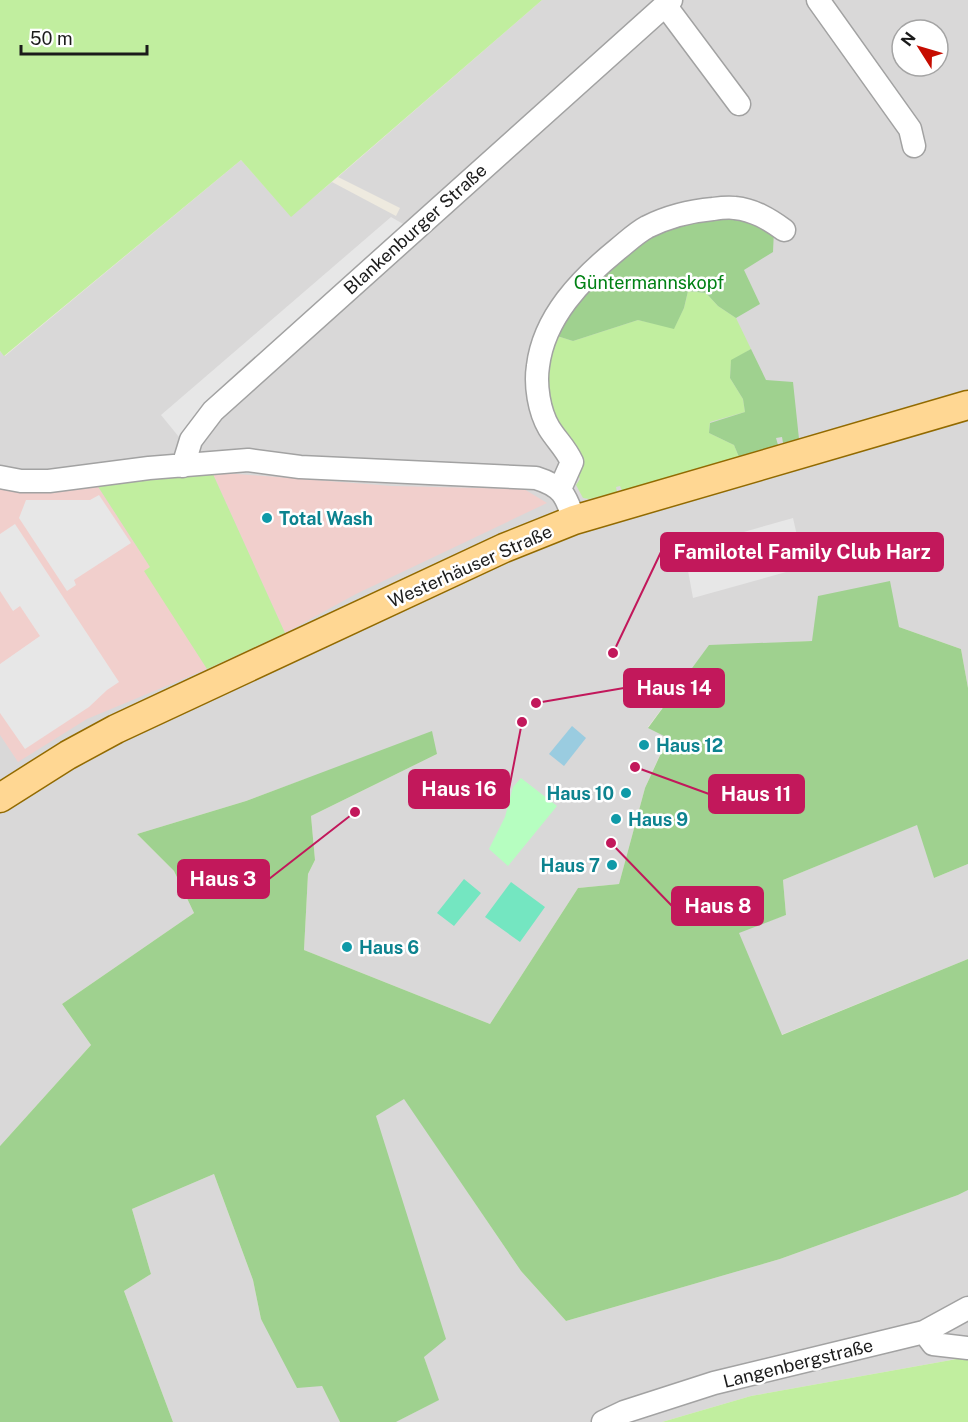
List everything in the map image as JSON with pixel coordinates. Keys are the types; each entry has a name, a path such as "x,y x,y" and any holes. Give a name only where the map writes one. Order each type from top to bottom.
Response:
{"main road":[{"name":"Westerhäuser Straße","path":"0,798 68,754 116,729 504,548 574,520 968,405"}],"street":[{"path":"818,0 910,129 914,146"},
{"name":"Blankenburger Straße","path":"183,466 190,440 213,411 668,2 739,104"},
{"path":"560,489 572,462 565,447 549,427 538,396 537,368 542,344 551,323 577,287 631,237 646,227 678,215 706,209 734,207 764,216 784,230"},
{"path":"0,477 21,481 49,481 248,460 300,467 536,478 560,489 574,520"},
{"name":"Langenbergstraße","path":"603,1422 624,1412 714,1383 924,1332 968,1308"},
{"path":"924,1332 933,1344 968,1347"}],"shaded area":[{"path":"542,0 968,0 968,688 961,649 899,627 812,641 709,646 648,727 668,737 645,788 619,884 578,888 490,1024 304,950 308,874 315,860 311,816 437,754 305,779 246,801 137,834 174,871 194,913 62,1004 91,1045 0,1146 0,351 5,356 241,160 291,216 332,182 396,216 400,208 338,177"},
{"path":"391,217 405,225 202,409 179,437 161,415"},
{"path":"212,472 392,486 524,489 547,503 356,594 285,633"},
{"path":"0,485 97,485 150,567 145,571 207,669 87,719 18,762 0,735"},
{"path":"99,495 131,543 74,580 76,585 67,591 19,518 26,500 90,500"},
{"path":"793,518 804,567 693,598 684,549"},
{"path":"15,524 119,682 89,707 25,749 0,713 0,664 40,636 20,606 13,611 0,591 0,534"},
{"path":"918,824 934,878 968,864 968,959 781,1035 738,932 786,915 783,880"},
{"path":"404,1098 521,1271 566,1321 780,1259 968,1190 968,1357 751,1396 662,1422 396,1422 438,1400 424,1357 376,1116"},
{"path":"214,1174 253,1280 261,1319 322,1386 340,1422 173,1422 124,1291 151,1274 132,1209"}],"green space":[{"path":"0,0 542,0 291,217 241,160 4,356 0,351"},
{"name":"Güntermannskopf","path":"734,215 774,230 773,252 744,270 760,304 736,318 718,306 706,293 688,291 684,308 674,329 638,320 573,341 554,335 558,325 622,253 678,222"},
{"name":"Güntermannskopf","path":"688,291 706,293 718,306 736,318 751,349 731,361 730,378 743,399 745,412 710,422 709,433 734,445 739,457 622,491 620,486 616,487 617,492 589,499 583,498 576,485 580,479 544,396 554,335 573,341 638,320 674,328 684,308"},
{"path":"751,349 766,380 793,382 799,439 783,443 782,437 776,438 778,445 739,457 734,445 709,433 710,423 745,412 743,399 730,378 731,360"},
{"path":"212,472 285,633 207,669 144,571 150,567 97,485"},
{"path":"890,581 899,627 961,649 968,688 968,864 934,878 917,825 783,880 786,915 739,933 782,1035 968,959 968,1190 780,1259 566,1321 521,1271 404,1099 376,1116 446,1339 424,1357 439,1400 396,1422 340,1422 322,1386 297,1388 261,1319 253,1280 214,1174 132,1209 151,1274 124,1291 173,1422 0,1422 0,1146 91,1045 62,1004 194,913 174,871 137,834 246,801 432,731 437,754 311,816 315,860 308,874 304,950 490,1024 578,888 619,884 645,788 668,738 648,728 709,645 812,641 818,596"},
{"path":"521,778 557,806 508,866 489,849 505,817 513,787"},
{"path":"464,879 481,893 454,926 437,913"},
{"path":"511,882 545,907 520,942 485,917"},
{"path":"968,1357 968,1422 662,1422 751,1396"}],"water":[{"path":"572,726 586,738 564,766 549,754"}],"place":[{"name":"Total Wash","path":"267,518"},
{"name":"Familotel Family Club Harz","path":"613,653"},
{"name":"Haus 14","path":"536,703"},
{"name":"Haus 16","path":"522,722"},
{"name":"Haus 12","path":"644,745"},
{"name":"Haus 11","path":"635,767"},
{"name":"Haus 10","path":"626,793"},
{"name":"Haus 3","path":"355,812"},
{"name":"Haus 9","path":"616,819"},
{"name":"Haus 8","path":"611,843"},
{"name":"Haus 7","path":"612,865"},
{"name":"Haus 6","path":"347,947"}]}
